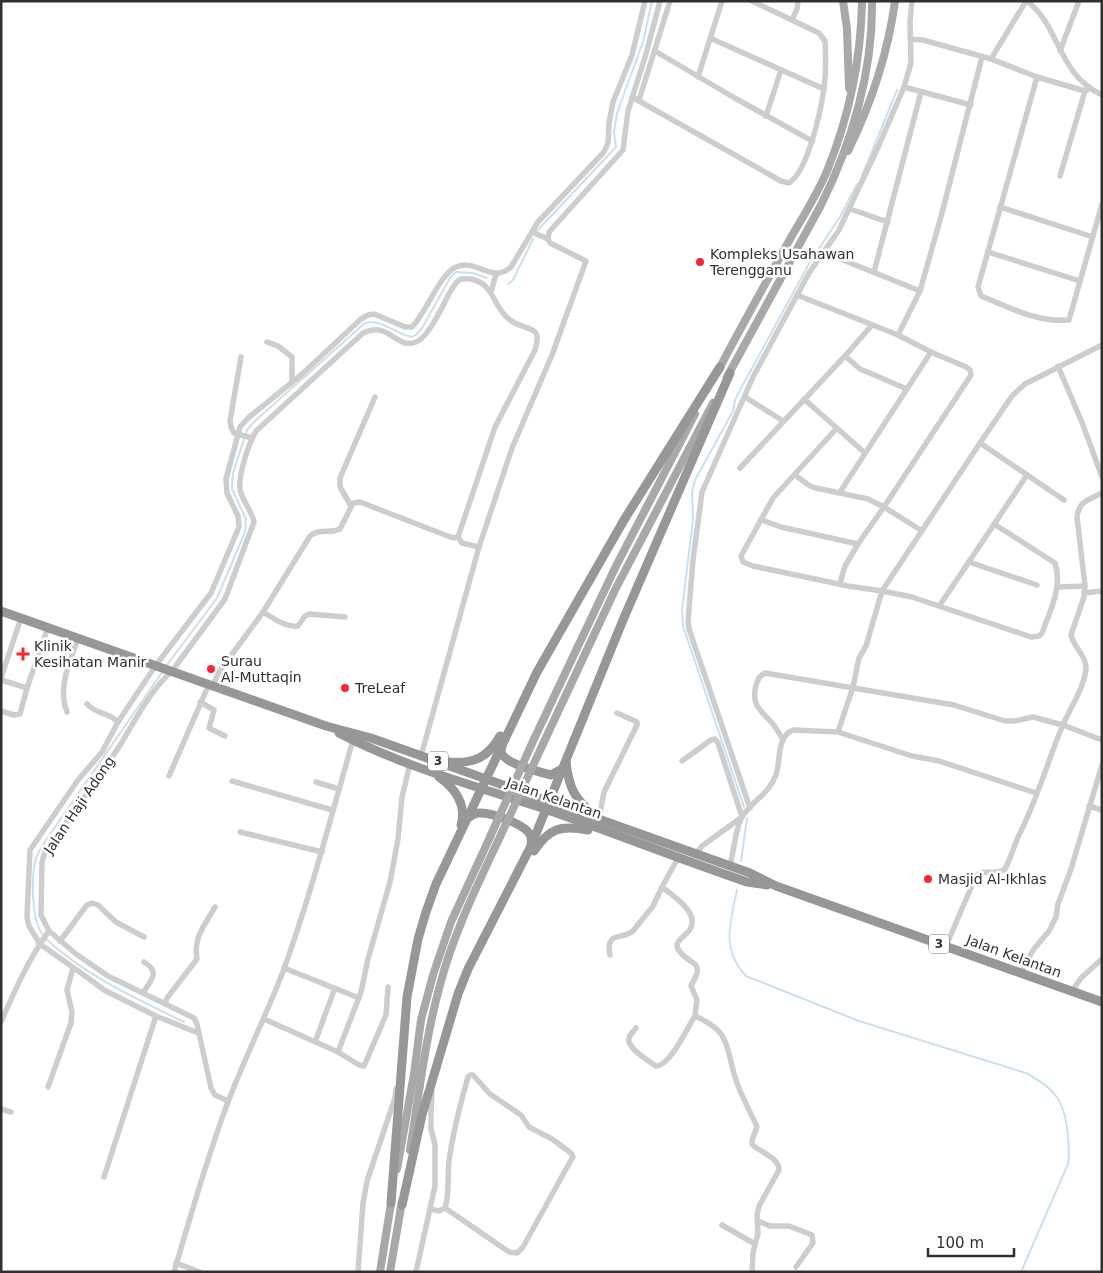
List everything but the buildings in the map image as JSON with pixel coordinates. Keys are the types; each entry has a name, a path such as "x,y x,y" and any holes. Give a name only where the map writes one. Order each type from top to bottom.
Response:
{"highway":[{"path":"391,1203 403,1037 410,972 418,939 436,884 483,788 502,742 525,695 598,565 688,416 720,367"},
{"path":"402,1205 422,1115 458,994 468,969 522,868 673,502 730,373"},
{"name":"Jalan Kelantan","path":"1,611 326,726 371,738 487,778 613,834 678,858 747,882 776,886"},
{"path":"439,761 460,763 474,761 490,751 525,695"},
{"name":"Jalan Kelantan","path":"326,726 353,740 415,766 483,788 599,818 730,866 776,886 1102,1002"},
{"path":"502,742 504,758 512,763 551,775 564,766"},
{"path":"415,766 441,777 454,789 460,803 463,816 451,853"},
{"path":"564,766 569,784 576,798 599,818"},
{"path":"468,818 480,813 493,815 520,826 526,829 531,837 531,846"},
{"path":"522,868 547,834 560,828 574,827 613,834"}],"main road":[{"path":"842,1 847,29 849,103"},
{"path":"380,1272 414,1074 421,1020 430,984 451,922 534,739 616,566 720,367 826,173 849,103 856,74 862,1"},
{"path":"827,192 851,128 862,90 868,58 872,1"},
{"path":"390,1272 430,1025 440,984 460,923 615,590 662,496 827,192 857,132 875,85 886,48 894,1"}],"street":[{"path":"164,668 211,593 237,533 239,522 227,493 226,479 240,427 361,319 374,314 405,327 412,327 418,321 442,281 454,268 470,265 496,274 502,274 511,267 538,222 604,152 608,143 613,102 632,55 644,1"},
{"path":"421,756 477,546 512,448 552,355 586,262 550,244 548,239 549,232 623,150 626,121 660,1"},
{"path":"639,100 670,1"},
{"path":"698,77 722,1"},
{"path":"632,97 786,183 793,181 804,165 812,141 824,89 825,41 819,33 752,1"},
{"path":"792,20 798,1"},
{"path":"750,808 689,629 693,560 701,495 753,377 797,295 839,230 850,209 904,87 911,62 910,22 912,1"},
{"path":"991,59 1026,1 1042,16 1068,66 1087,90"},
{"path":"1060,51 1079,1"},
{"path":"710,38 824,89"},
{"path":"910,39 922,40 982,56 1037,77 1102,95"},
{"path":"655,51 812,141"},
{"path":"898,335 920,291 982,56"},
{"path":"766,116 781,70"},
{"path":"1037,77 978,287 981,296 1023,313 1055,321 1069,320 1102,204"},
{"path":"904,87 970,105"},
{"path":"1060,176 1087,90"},
{"path":"874,272 921,92"},
{"path":"1000,207 1092,236"},
{"path":"850,209 888,222"},
{"path":"532,232 548,239"},
{"path":"823,252 920,291"},
{"path":"988,252 1080,281"},
{"path":"491,292 496,274"},
{"path":"198,1033 156,1016 104,990 40,942 29,926 27,917 30,850 78,780 102,752 112,737 118,722 225,598 253,530 253,517 240,490 240,480 250,438 268,418 363,333 376,329 385,331 407,344 416,342 430,327 456,282 460,280 474,280 485,285 491,292 503,314 514,322 531,328 537,334 538,339 535,350 495,427 458,537"},
{"path":"797,295 898,335 966,367 970,370 971,375 858,544 845,566 840,584"},
{"path":"740,468 872,325"},
{"path":"267,342 278,346 292,358 292,382"},
{"path":"838,732 853,687 859,658 866,646 882,591 1012,396 1025,384 1102,345"},
{"path":"840,492 931,352"},
{"path":"845,356 860,369 907,389"},
{"path":"241,358 230,420 234,433 250,438"},
{"path":"1058,366 1102,477"},
{"path":"351,506 340,487 340,478 375,397"},
{"path":"745,397 783,422"},
{"path":"804,399 865,453"},
{"path":"837,428 773,498 741,556 743,562 753,566 882,591 940,605 1031,638 1039,636 1042,633 1058,587 1058,571 1055,563 994,524"},
{"path":"980,443 1064,500"},
{"path":"795,475 810,486 868,499 922,531"},
{"path":"940,605 1027,475"},
{"path":"946,946 976,876 984,871 1002,871 1006,868 1012,849 1030,814 1036,793 1063,725 1080,690 1086,669 1084,658 1071,635 1085,590 1078,517 1079,508 1084,502 1102,494"},
{"path":"169,776 200,702 219,672 263,612 310,536 315,532 334,532 340,529 351,506 355,502 360,502 453,538 458,537"},
{"path":"762,520 781,527 858,544"},
{"path":"458,537 462,543 477,546"},
{"path":"969,562 1038,585"},
{"path":"1058,587 1102,591"},
{"path":"263,612 294,627 298,626 305,616 309,614 345,617"},
{"path":"21,618 1,679 27,688"},
{"path":"1,711 14,715 20,714 48,628"},
{"path":"67,712 63,702 62,688 78,638"},
{"name":"Jalan Haji Adong","path":"164,668 162,680 44,852 42,862 41,914 48,932 108,976 194,1018 211,1088 215,1095 228,1102"},
{"path":"782,739 772,722 761,713 755,702 754,693 760,676 769,673 954,705 1005,721 1033,717 1063,725 1102,740"},
{"path":"200,702 214,710 209,728 225,736"},
{"path":"87,704 94,710 108,714 118,722"},
{"path":"599,818 604,792 637,725 637,722 617,713"},
{"path":"696,854 702,846 742,817 772,786 778,768 782,739 787,732 792,730 838,732 912,756 939,761 1036,793"},
{"path":"112,737 120,742"},
{"path":"682,761 711,740 715,739 718,743 742,817 730,866"},
{"path":"174,1272 228,1102 284,968 322,852 332,810 353,740"},
{"path":"1020,973 1033,950 1049,931 1056,917 1058,904 1071,869 1102,765"},
{"path":"338,1052 359,998 390,882 398,839 402,797 415,766"},
{"path":"232,781 332,810"},
{"path":"316,782 339,789"},
{"path":"1089,806 1102,810"},
{"path":"240,832 322,852"},
{"path":"610,955 608,947 612,939 633,931 653,906 678,858"},
{"path":"636,1028 629,1037 628,1042 631,1047 656,1066 660,1066 671,1057 695,1016 697,1000 691,986 698,968 679,951 677,946 677,942 690,930 692,923 690,914 681,902 662,887"},
{"path":"60,941 87,905 92,903 98,905 116,922 144,937"},
{"path":"165,1004 167,998 196,959 195,952 199,932 215,907"},
{"path":"1,1022 40,942 48,932"},
{"path":"1072,991 1081,978 1102,959"},
{"path":"144,962 152,966 154,970 144,993"},
{"path":"48,1087 71,1022 72,1012 67,990 73,968"},
{"path":"284,968 359,998"},
{"path":"264,1019 338,1052 361,1066 365,1064 386,1015 388,987"},
{"path":"315,1042 334,988"},
{"path":"104,1177 156,1016"},
{"path":"695,1016 711,1023 722,1034 728,1047 735,1078 757,1127 752,1144 776,1161 779,1166 779,1170 759,1206 758,1233 753,1253 752,1272"},
{"path":"358,1272 363,1202 367,1181 395,1098 403,1037"},
{"path":"416,1272 436,1173 431,1111 434,1075"},
{"path":"430,1209 439,1211 445,1208 447,1202 448,1169 453,1130 468,1076 470,1075 473,1075 490,1094 521,1115 529,1127 552,1138 571,1153 571,1160 518,1253 509,1252 445,1208"},
{"path":"1,1109 10,1112"},
{"path":"758,1221 770,1226 789,1226 814,1238 813,1243 796,1267"},
{"path":"722,1225 755,1244"},
{"path":"176,1263 200,1272"}],"waterway":[{"path":"537,231 616,147 614,132 617,113 643,42 652,1"},
{"path":"862,176 897,90"},
{"path":"744,807 683,626 682,609 693,520 692,493 695,480 733,411 739,392 810,262 840,217 857,184"},
{"path":"508,284 513,280 533,239"},
{"path":"167,665 217,598 245,532 246,519 232,489 233,473 247,430 365,323 378,323 412,337 422,328 450,278 456,272 473,273 487,278"},
{"path":"43,935 36,919 33,898 33,876 37,856 46,840 163,671"},
{"path":"741,861 747,818"},
{"path":"737,890 730,925 730,946 738,966 746,976 859,1021 1026,1073 1046,1086 1056,1096 1066,1119 1069,1148 1068,1164 1021,1272"},
{"path":"46,939 94,975 129,995 184,1022"}],"place":[{"name":"Kompleks Usahawan Terengganu","path":"700,262"},
{"name":"Klinik Kesihatan Manir","path":"23,654"},
{"name":"Surau Al-Muttaqin","path":"211,669"},
{"name":"TreLeaf","path":"345,688"},
{"name":"Masjid Al-Ikhlas","path":"928,879"}]}
